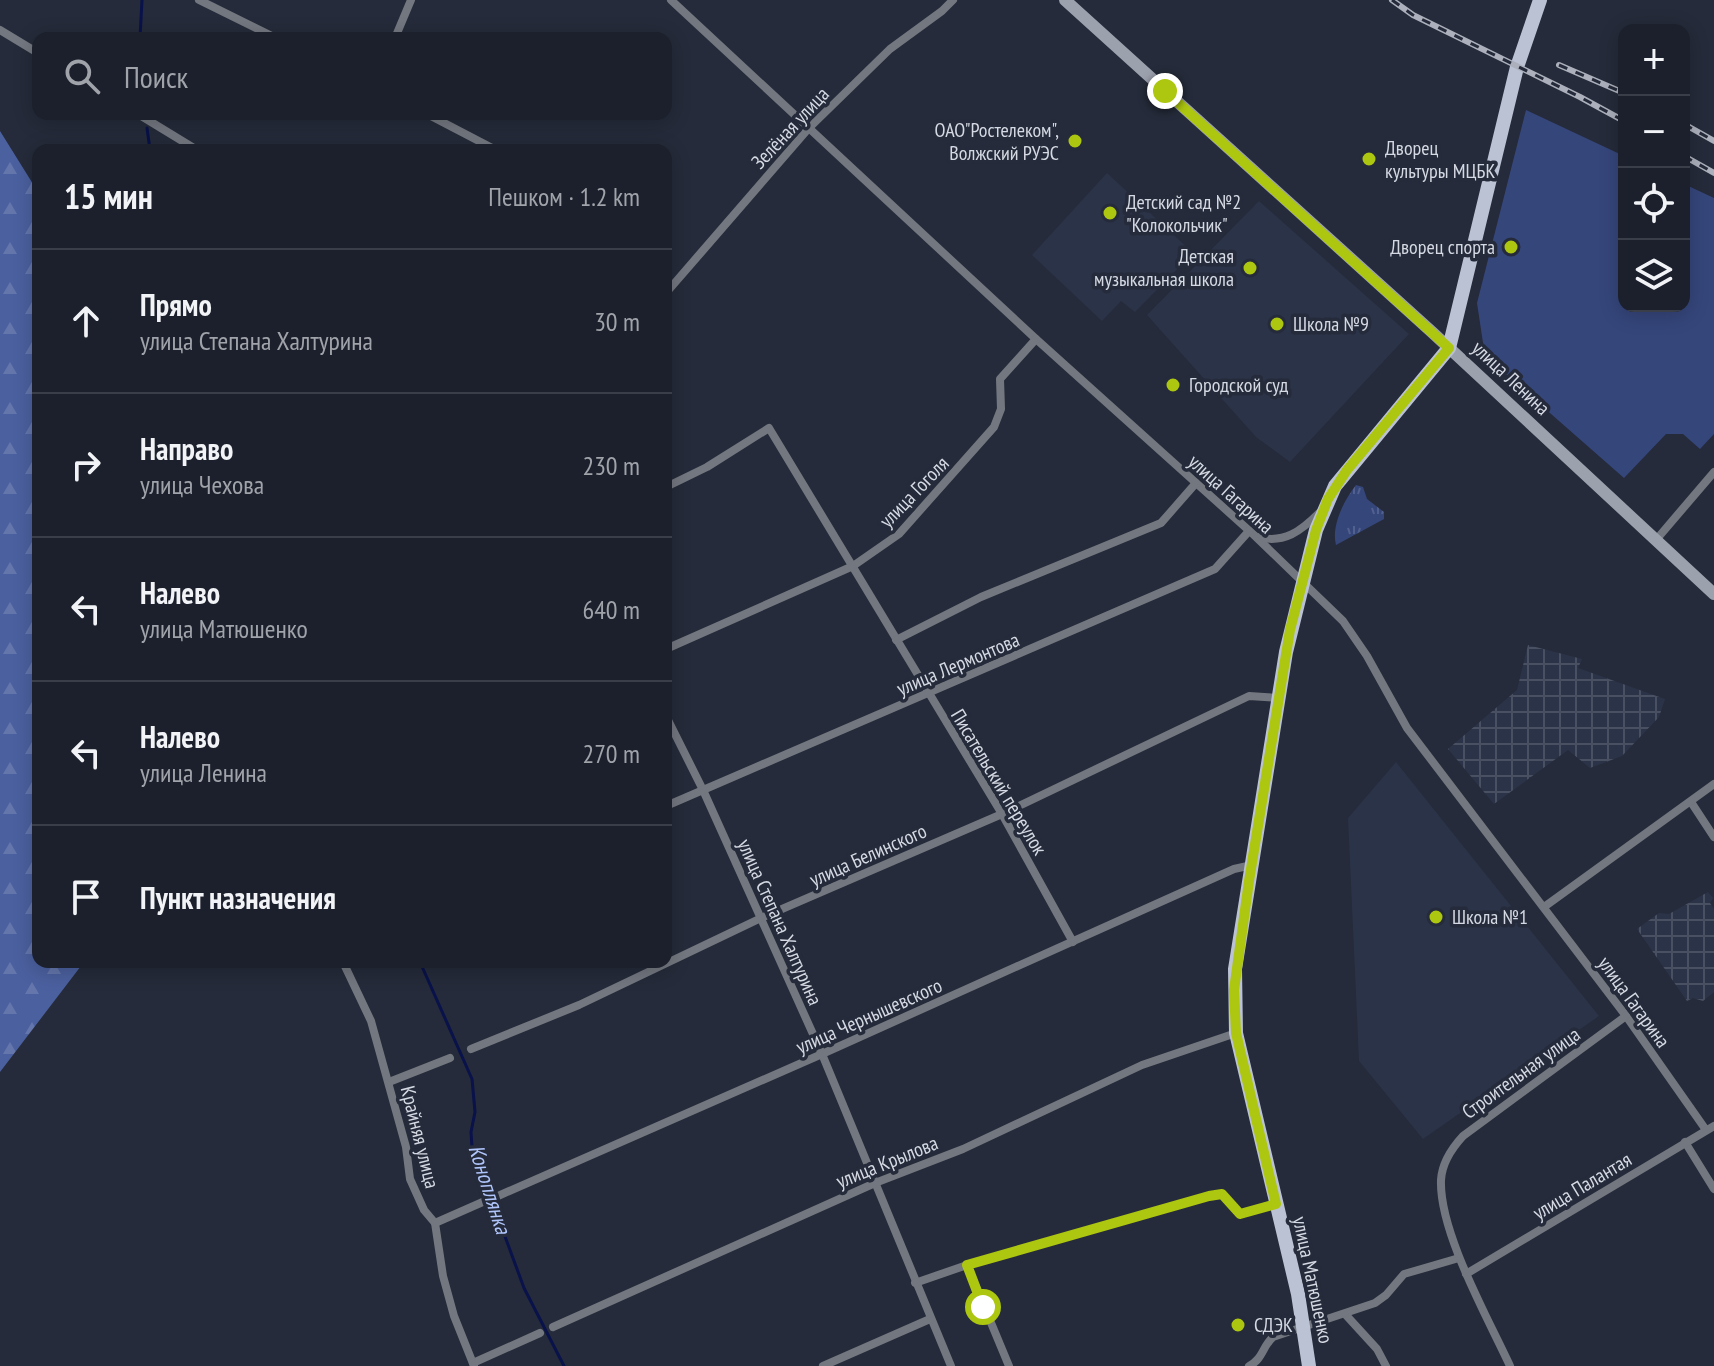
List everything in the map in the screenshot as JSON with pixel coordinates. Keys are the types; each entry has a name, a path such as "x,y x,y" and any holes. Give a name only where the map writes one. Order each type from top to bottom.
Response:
{"main road":[{"name":"улица Ленина","path":"1065,0 1449,348 1714,594"},
{"path":"1449,348 1517,67 1540,0"},
{"name":"улица Матюшенко","path":"1309,1366 1304,1328 1236,1033 1235,969 1278,698 1302,582 1322,510 1347,470 1449,348"}],"street":[{"path":"199,0 264,32"},
{"path":"398,32 411,0"},
{"name":"улица Гагарина","path":"671,0 1036,339 1251,533 1349,629 1407,728 1710,1128"},
{"name":"Зелёная улица","path":"672,286 809,128 890,49 953,0"},
{"path":"0,30 32,49"},
{"path":"148,120 187,144"},
{"path":"438,120 484,144"},
{"name":"улица Гоголя","path":"672,646 853,566 899,534 994,427 1001,409 1000,379 1036,339"},
{"name":"Писательский переулок","path":"672,484 707,467 769,428 1002,814 1073,942"},
{"path":"1656,540 1714,472"},
{"path":"896,640 981,597 1161,523 1196,483"},
{"path":"1251,533 1268,540 1294,534 1322,510"},
{"name":"улица Лермонтова","path":"672,803 1215,569 1251,533"},
{"name":"улица Белинского","path":"672,961 759,919 1002,814 1249,696 1278,698"},
{"name":"улица Степана Халтурина","path":"672,728 822,1054 951,1366"},
{"path":"1544,907 1714,784"},
{"path":"1691,802 1714,837"},
{"name":"улица Чернышевского","path":"498,1196 1234,869 1252,865"},
{"name":"Крайняя улица","path":"346,968 371,1021 406,1147 410,1179 424,1210 435,1223 443,1276 474,1365"},
{"name":"улица Белинского","path":"471,1049 579,1005 656,968"},
{"name":"Строительная улица","path":"1510,1366 1459,1258 1441,1181 1445,1163 1463,1136 1626,1016"},
{"name":"улица Крылова","path":"553,1327 875,1183 963,1149 1142,1065 1236,1033"},
{"path":"389,1082 450,1058"},
{"name":"улица Палантая","path":"1466,1274 1710,1128"},
{"path":"1685,1142 1714,1189"},
{"path":"915,1283 967,1265 1209,1196 1222,1194 1240,1214 1276,1204"},
{"path":"435,1223 485,1201"},
{"path":"1249,1366 1259,1360 1273,1337 1375,1303 1404,1274 1459,1258"},
{"path":"967,1265 1009,1366"},
{"path":"1345,1314 1377,1349 1386,1366"},
{"path":"823,1366 930,1319"},
{"path":"474,1365 540,1333"}],"shaded area":[{"name":"Детский сад №2 \"Колокольчик\"","path":"1107,173 1193,253 1135,312 1121,301 1102,321 1032,255"},
{"name":"Школа №9","path":"1259,201 1409,334 1290,462 1256,437 1147,315"},
{"path":"1528,645 1582,659 1578,668 1665,699 1659,717 1622,756 1590,768 1568,750 1494,804 1448,749 1517,690"},
{"name":"Школа №1","path":"1396,762 1599,1016 1423,1139 1359,1061 1348,818"},
{"path":"1708,892 1713,898 1710,903 1714,909 1714,992 1703,1001 1693,998 1687,1001 1637,929 1659,913 1669,914"}],"green space":[{"path":"1526,110 1618,153 1618,312 1690,312 1690,187 1714,198 1714,434 1700,449 1683,434 1666,434 1624,478 1485,356 1477,303"},
{"path":"0,131 32,182 32,968 79,968 0,1072"},
{"path":"1356,485 1363,487 1367,499 1384,512 1384,519 1336,545 1335,530 1340,514"}],"waterway":[{"name":"Коноплянка","path":"140,32 142,0"},
{"name":"Коноплянка","path":"147,128 149,144"},
{"name":"Коноплянка","path":"423,968 472,1079 475,1112 472,1147 524,1288 564,1366"}],"railway":[{"path":"1392,0 1413,15 1618,118"},
{"path":"1559,65 1618,90"},
{"path":"1690,127 1714,141"},
{"path":"1690,159 1714,173"}],"place":[{"name":"ОАО\"Ростелеком\", Волжский РУЭС","path":"1075,141"},
{"name":"Дворец культуры МЦБК","path":"1369,159"},
{"name":"Детский сад №2 \"Колокольчик\"","path":"1110,213"},
{"name":"Дворец спорта","path":"1511,247"},
{"name":"Детская музыкальная школа","path":"1250,268"},
{"name":"Школа №9","path":"1277,324"},
{"name":"Городской суд","path":"1173,385"},
{"name":"Школа №1","path":"1436,917"},
{"name":"СДЭК","path":"1238,1325"}],"route":[{"path":"983,1307 967,1265 1209,1196 1222,1194 1240,1214 1276,1204 1236,1033 1234,990 1290,630 1322,510 1335,486 1449,348 1165,91"}]}
